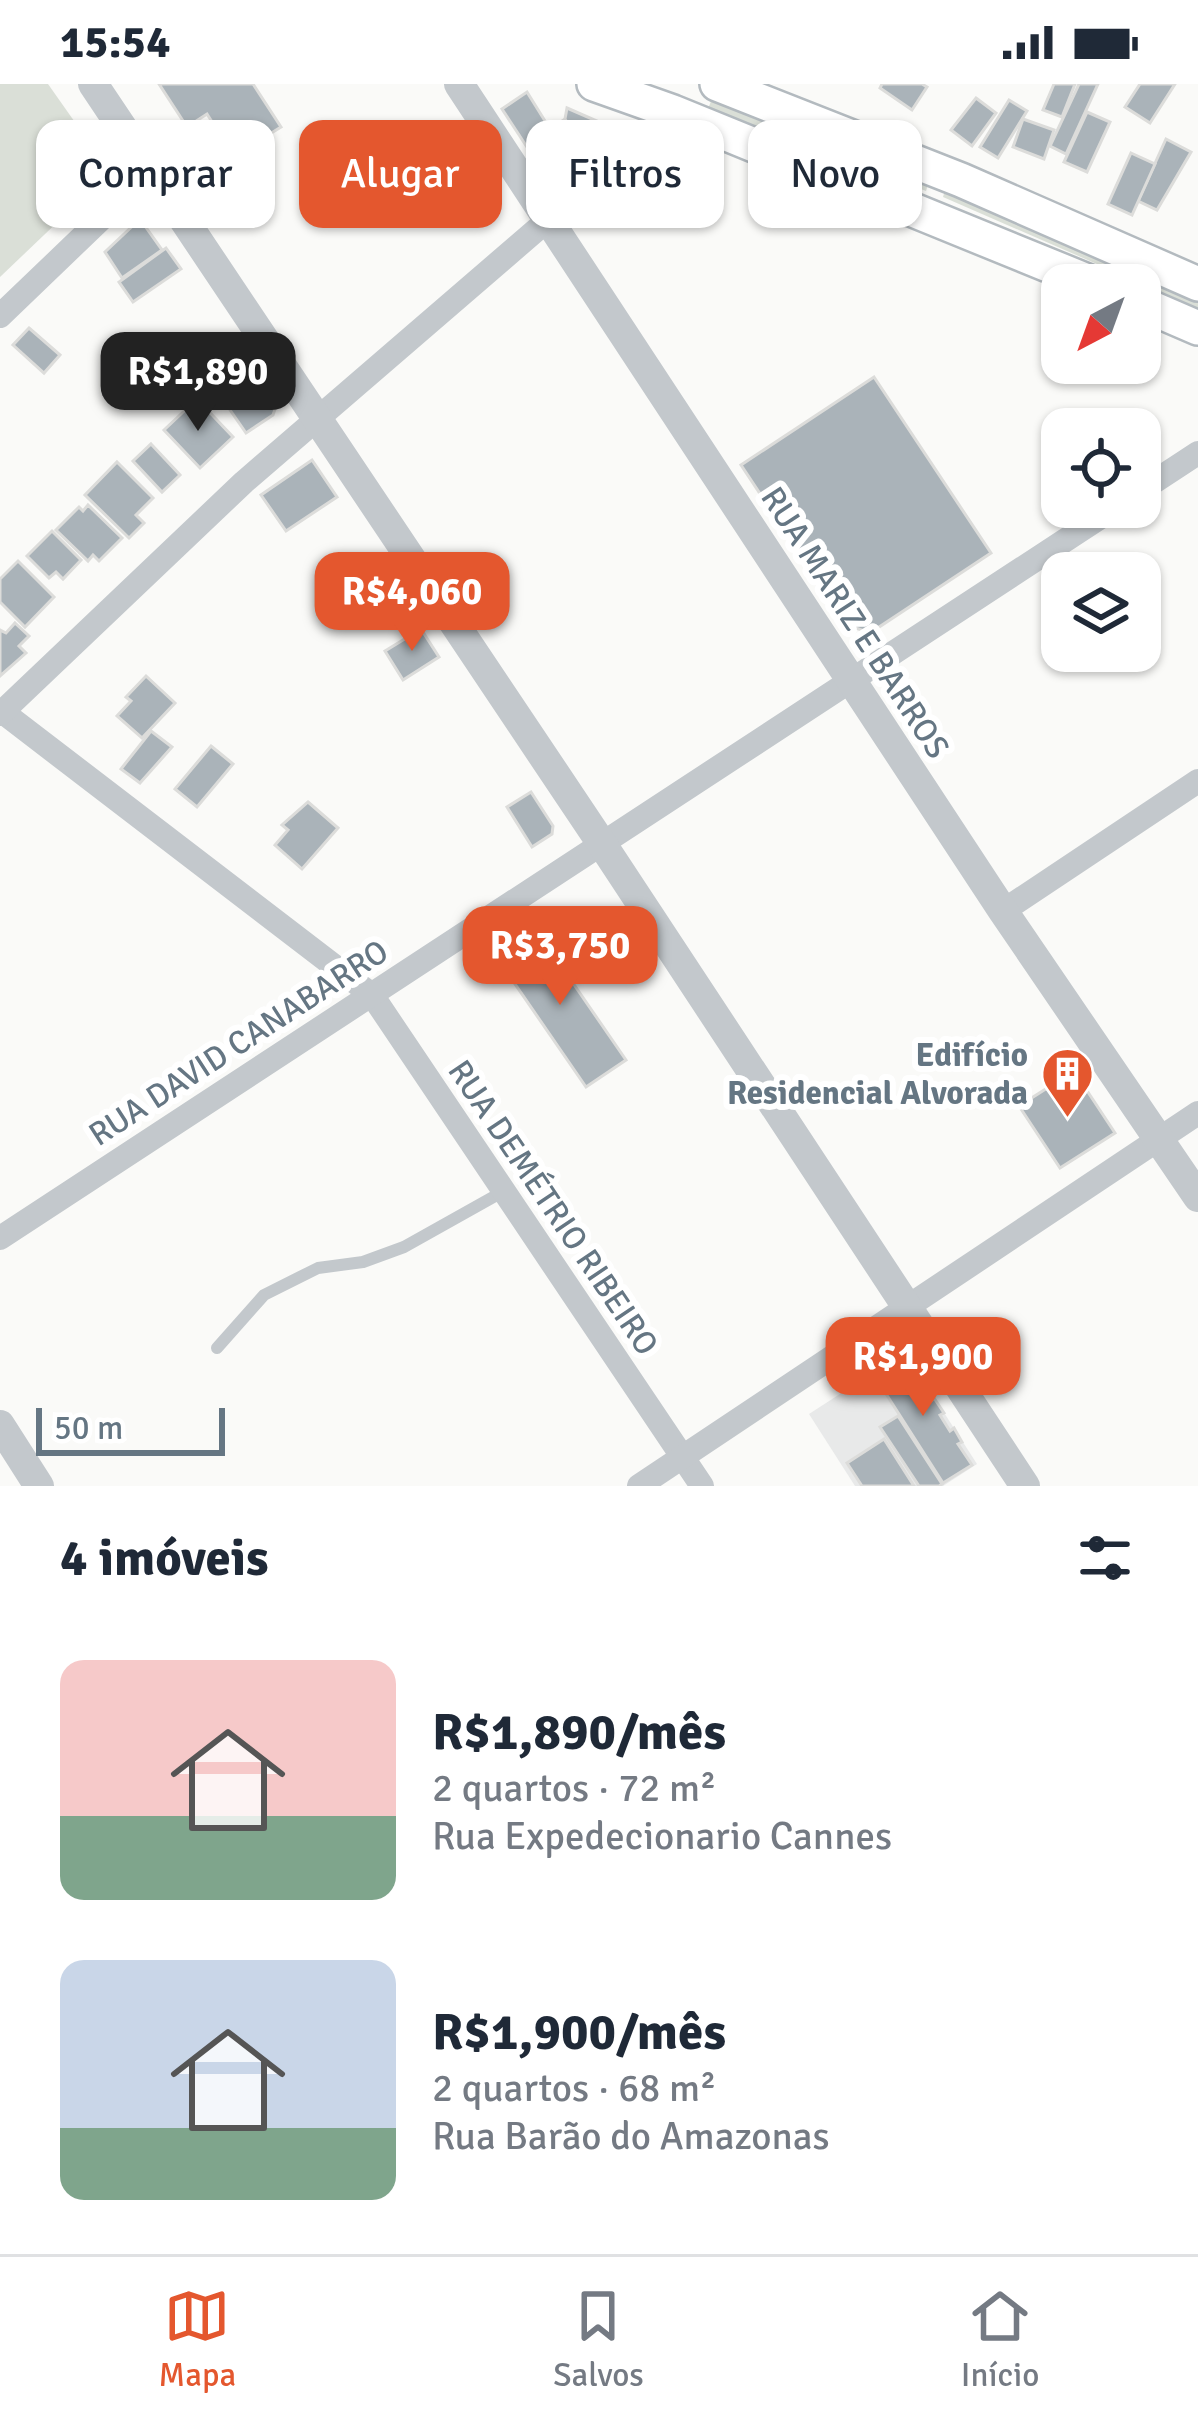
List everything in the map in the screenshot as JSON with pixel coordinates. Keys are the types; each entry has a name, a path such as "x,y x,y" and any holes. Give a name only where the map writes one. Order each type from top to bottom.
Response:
{"main road":[{"path":"594,84 674,112 1046,264"},
{"path":"717,84 961,180 1198,284"},
{"path":"1161,312 1198,328"}],"street":[{"path":"92,84 116,120"},
{"name":"RUA MARIZ E BARROS","path":"459,84 526,186"},
{"path":"665,120 674,112"},
{"path":"0,316 92,228"},
{"path":"188,228 1025,1486"},
{"path":"1,712 244,482 541,228"},
{"name":"RUA MARIZ E BARROS","path":"554,228 1198,1197"},
{"path":"1161,477 1198,453"},
{"name":"RUA DAVID CANABARRO","path":"0,1238 1084,528"},
{"name":"RUA DEMÉTRIO RIBEIRO","path":"1,712 372,994 702,1486"},
{"path":"1003,910 1198,781"},
{"path":"639,1486 1198,1113"},
{"path":"0,1425 39,1486"}],"lane":[{"path":"217,1348 264,1295 318,1268 363,1262 404,1247 504,1191"}],"shaded area":[{"path":"0,84 48,84 73,120 36,120 36,228 51,228 0,277"},
{"path":"713,96 777,120 748,120 748,124 708,109"},
{"path":"947,183 1134,264 1097,264 943,197"},
{"path":"1161,276 1198,292 1198,308 1161,292"},
{"path":"905,1352 977,1464 943,1486 855,1486 809,1414"}],"building":[{"path":"159,84 253,84 281,127 275,131 275,120 211,120 207,114 198,120 182,120"},
{"path":"882,84 927,87 912,110 880,88"},
{"path":"1054,84 1075,84 1062,117 1043,110"},
{"path":"1079,84 1098,84 1066,154 1050,146"},
{"path":"1140,84 1175,84 1150,123 1125,107"},
{"path":"527,92 544,120 526,120 526,146 502,109"},
{"path":"976,98 996,113 972,146 951,130"},
{"path":"1009,100 1027,111 998,158 980,147"},
{"path":"567,108 595,120 566,120"},
{"path":"1087,112 1110,122 1087,172 1064,162"},
{"path":"1023,119 1054,130 1044,159 1013,147"},
{"path":"1166,139 1191,152 1157,210 1138,201"},
{"path":"1131,153 1155,164 1132,215 1108,204"},
{"path":"130,228 146,228 162,250 122,278 105,252"},
{"path":"166,248 181,269 133,302 119,282"},
{"path":"29,328 60,355 44,373 13,345"},
{"path":"874,377 991,553 870,633 847,625 741,465"},
{"path":"261,384 276,406 273,415 246,433 228,407"},
{"path":"197,399 233,437 200,468 164,430"},
{"path":"151,444 180,475 162,492 133,461"},
{"path":"312,460 337,497 286,531 261,495"},
{"path":"117,462 153,498 136,515 144,523 129,538 85,495"},
{"path":"88,505 122,538 99,561 93,555 88,561 56,530 79,507 83,511"},
{"path":"52,531 81,560 63,579 56,572 49,578 27,556"},
{"path":"18,561 54,597 25,627 0,602 0,579"},
{"path":"15,623 29,636 19,646 26,653 0,676 0,630 6,633"},
{"path":"421,629 439,657 403,680 385,651"},
{"path":"146,676 175,703 142,738 117,716 131,701 126,697"},
{"path":"151,731 172,747 140,783 121,769"},
{"path":"211,746 233,764 197,807 175,789"},
{"path":"531,792 553,826 552,834 532,847 507,807"},
{"path":"308,802 338,828 302,869 275,845 288,830 282,825"},
{"path":"535,928 626,1060 586,1087 495,955"},
{"name":"Edifício Residencial Alvorada","path":"1074,1071 1115,1133 1060,1168 1019,1106"},
{"path":"906,1354 972,1465 943,1483 874,1375"},
{"path":"898,1416 939,1486 919,1486 880,1427"},
{"path":"884,1439 914,1486 862,1486 847,1463"}],"place":[{"name":"Edifício Residencial Alvorada","path":"1067,1119"}]}
